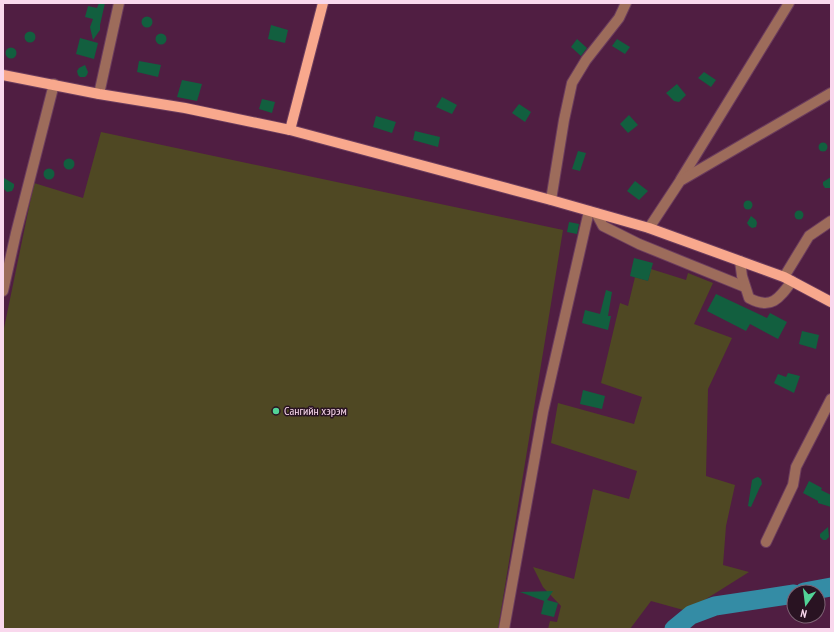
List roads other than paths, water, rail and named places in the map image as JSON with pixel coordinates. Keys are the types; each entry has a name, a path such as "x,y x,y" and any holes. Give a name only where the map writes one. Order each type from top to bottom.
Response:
{"main road":[{"path":"290,130 323,3"},
{"path":"3,75 99,94 185,108 290,130 551,200 649,228 740,261 788,279 831,302"}],"street":[{"path":"99,94 119,3"},
{"path":"551,200 564,120 572,83 586,60 619,18 626,3"},
{"path":"649,228 680,181 789,3"},
{"path":"3,292 16,233 54,84"},
{"path":"680,181 831,93"},
{"path":"592,212 603,226 639,244 745,287"},
{"path":"504,629 543,412 592,212"},
{"path":"740,261 742,276 749,298 758,303 772,302 782,295 788,279 810,236 831,221"},
{"path":"766,542 792,485 796,467 831,399"}],"waterway":[{"path":"826,588 831,587"},
{"path":"674,629 691,615 715,606 786,595"}],"place":[{"name":"Сангийн хэрэм","path":"276,411"}]}
